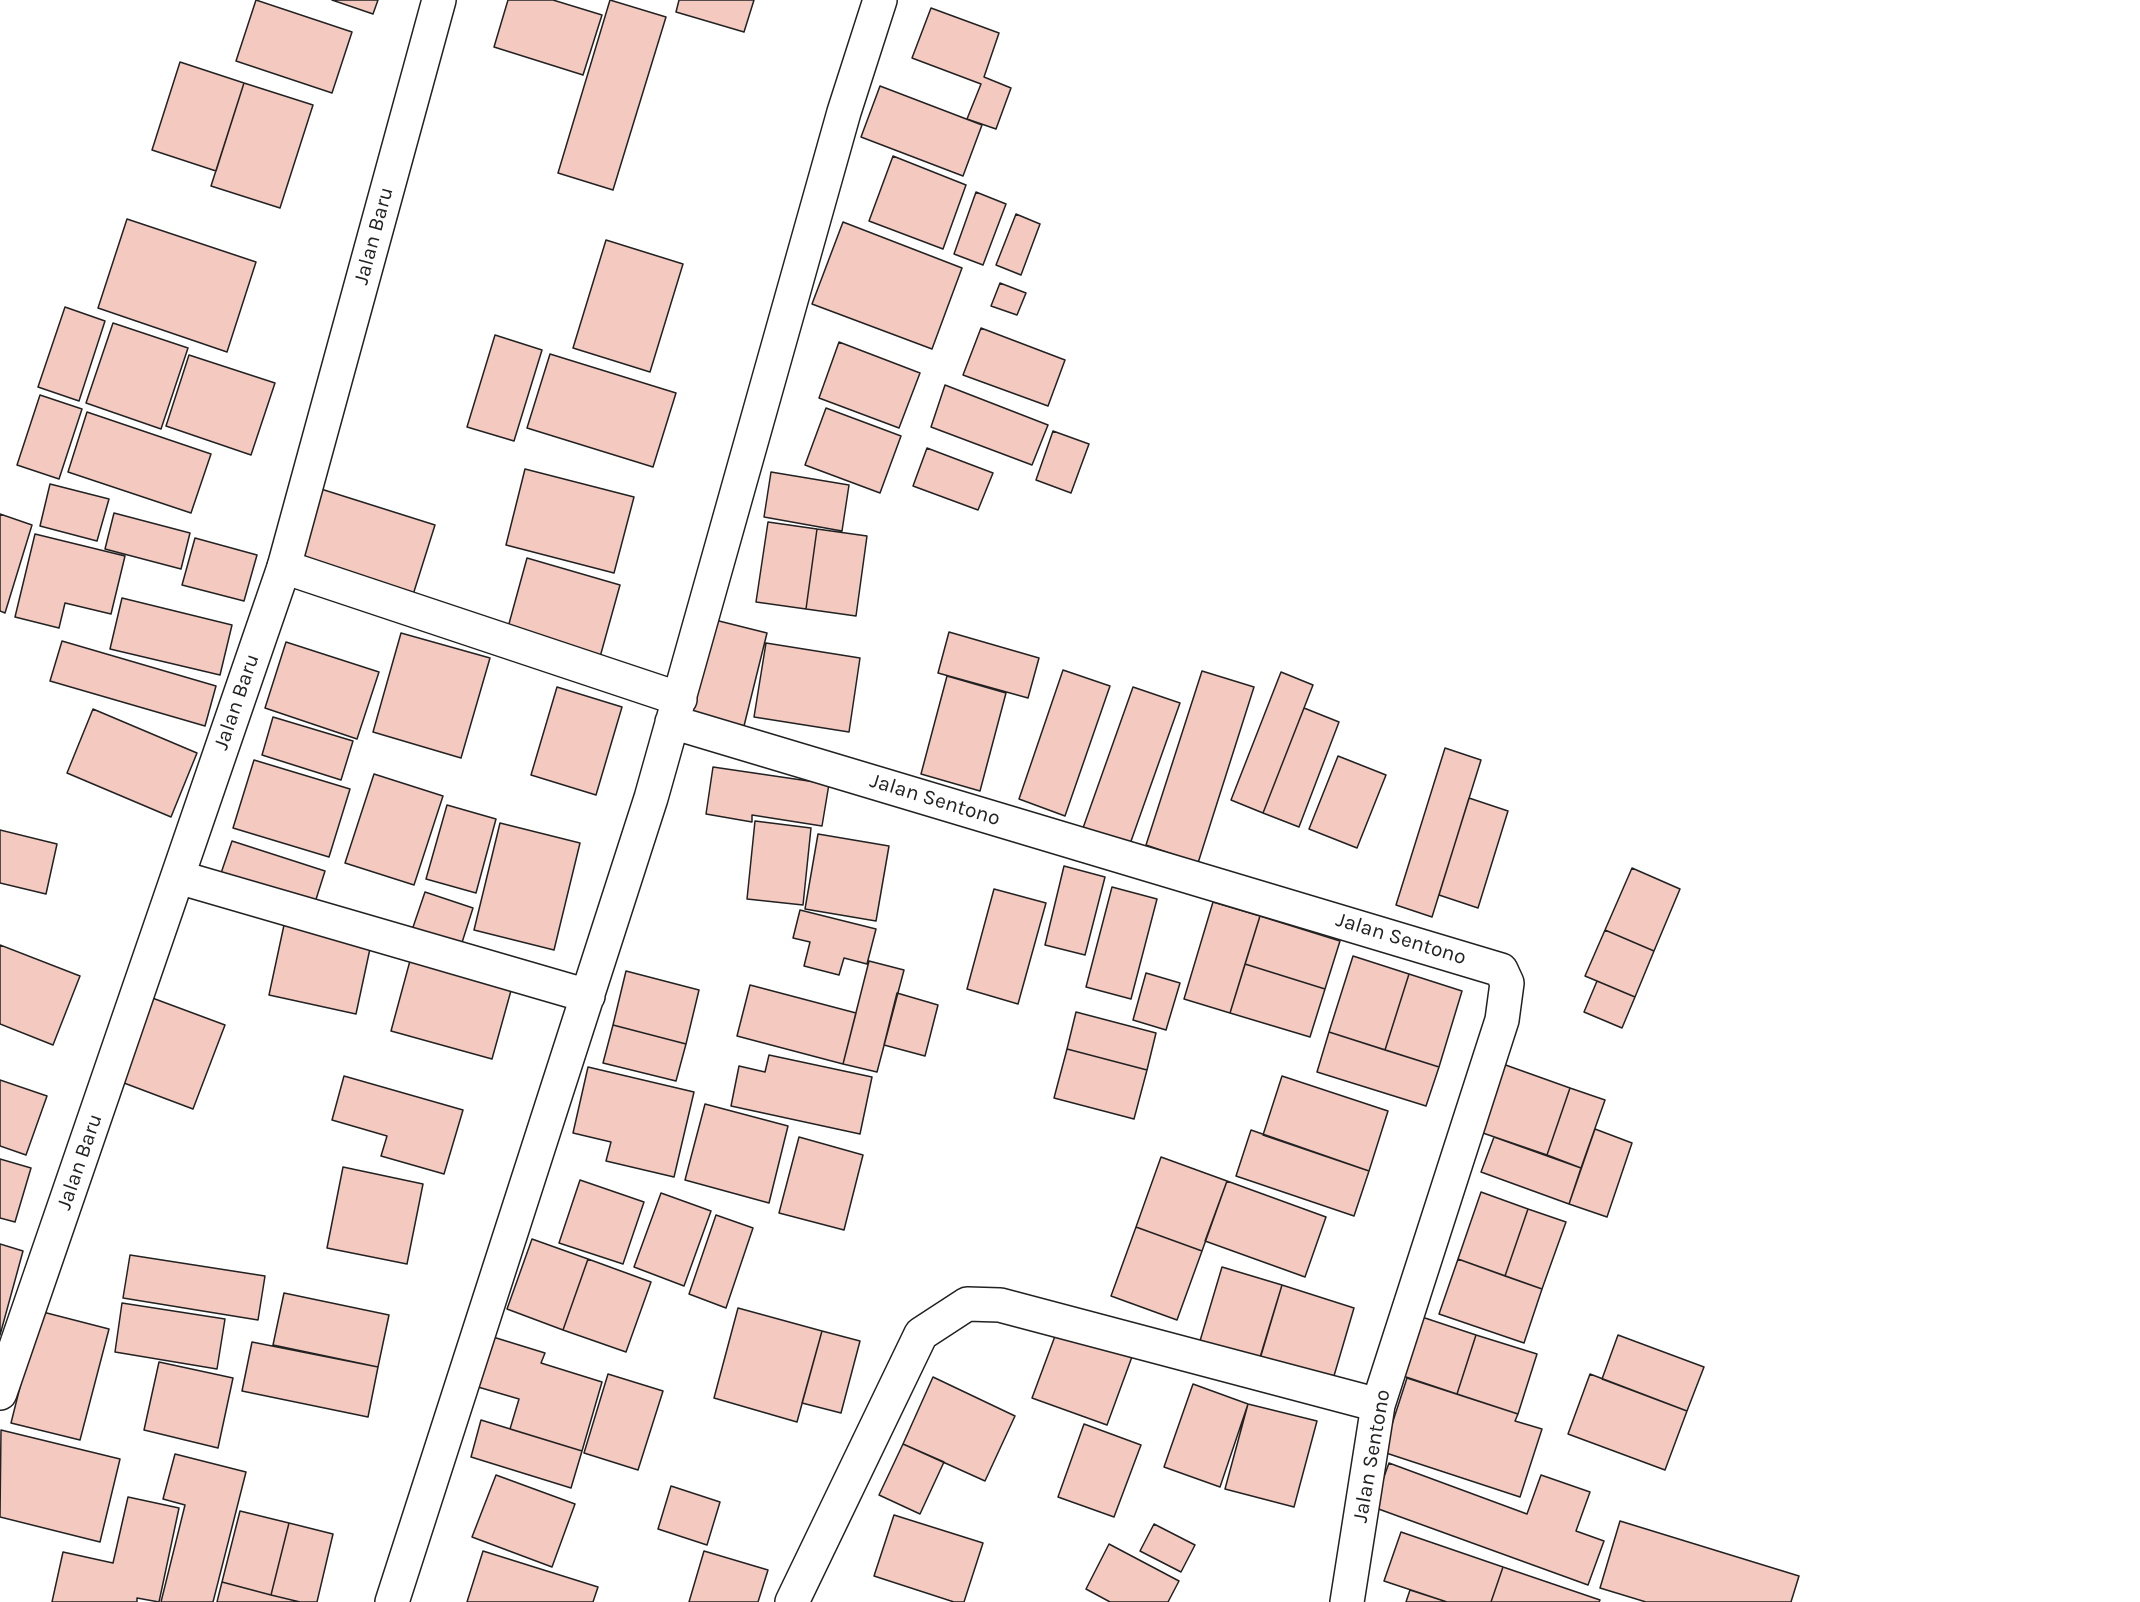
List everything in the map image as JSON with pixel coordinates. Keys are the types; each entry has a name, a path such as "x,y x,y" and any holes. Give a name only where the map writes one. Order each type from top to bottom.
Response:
{"street":[{"name":"Jalan Baru","path":"0,1393 284,567 439,0"},
{"path":"392,1602 651,798 844,112 880,0"},
{"name":"Jalan Sentono","path":"284,567 676,710 1501,970 1507,983 1502,1020 1378,1405 1347,1602"},
{"path":"178,877 588,996"},
{"path":"792,1602 921,1334 967,1304 1000,1305 1378,1405"}],"building":[{"path":"256,0 352,32 332,93 236,61"},
{"path":"332,0 378,0 373,14"},
{"path":"508,0 553,0 602,15 583,75 494,47"},
{"path":"610,0 666,17 613,190 558,173"},
{"path":"679,0 754,0 744,32 676,12"},
{"path":"931,8 999,33 984,77 1011,88 996,129 967,119 981,84 912,58"},
{"path":"180,62 244,83 216,171 152,150"},
{"path":"244,83 313,105 280,208 211,186"},
{"path":"880,86 982,125 963,176 861,137"},
{"path":"893,156 966,185 943,249 869,221"},
{"path":"976,192 1006,204 983,265 954,254"},
{"path":"1016,214 1040,224 1021,275 996,265"},
{"path":"127,219 256,262 227,352 98,308"},
{"path":"843,222 962,268 932,349 812,304"},
{"path":"606,240 683,264 650,372 573,348"},
{"path":"1000,283 1026,293 1017,315 991,306"},
{"path":"65,307 105,321 79,401 38,387"},
{"path":"113,323 188,348 161,429 86,403"},
{"path":"981,328 1065,360 1048,406 963,375"},
{"path":"495,335 542,350 514,441 467,427"},
{"path":"839,342 920,373 899,428 819,398"},
{"path":"550,354 676,393 653,467 527,428"},
{"path":"189,355 275,383 251,455 166,426"},
{"path":"945,385 1048,425 1032,465 931,427"},
{"path":"40,395 82,409 59,479 17,465"},
{"path":"826,408 901,436 880,493 805,465"},
{"path":"87,412 211,454 191,513 68,472"},
{"path":"1053,431 1089,444 1071,493 1036,480"},
{"path":"927,448 993,473 978,510 913,486"},
{"path":"525,469 634,497 614,573 506,545"},
{"path":"771,472 849,485 842,531 764,517"},
{"path":"50,484 109,499 97,541 40,526"},
{"path":"321,489 435,525 412,598 298,563"},
{"path":"114,513 190,533 181,569 105,549"},
{"path":"0,514 32,525 5,613 0,611"},
{"path":"768,522 817,529 806,609 756,602"},
{"path":"817,529 867,536 856,616 806,609"},
{"path":"35,534 125,556 111,614 65,603 59,628 15,617"},
{"path":"195,538 257,555 244,601 182,585"},
{"path":"527,558 620,585 600,657 507,631"},
{"path":"122,598 232,625 220,675 110,649"},
{"path":"715,620 767,633 744,726 692,713"},
{"path":"949,632 1039,658 1028,698 938,673"},
{"path":"401,633 490,658 461,758 373,732"},
{"path":"62,641 216,686 205,726 50,681"},
{"path":"286,642 379,672 357,739 265,708"},
{"path":"766,643 860,658 849,732 754,717"},
{"path":"1063,670 1110,686 1065,816 1019,799"},
{"path":"1202,671 1254,687 1198,863 1146,845"},
{"path":"1281,672 1313,685 1263,813 1231,800"},
{"path":"947,676 1006,693 980,791 921,774"},
{"path":"557,687 622,707 596,795 531,775"},
{"path":"1133,687 1180,703 1130,844 1083,828"},
{"path":"1304,708 1339,722 1299,827 1263,813"},
{"path":"93,709 197,753 171,817 67,773"},
{"path":"273,717 353,741 341,780 262,755"},
{"path":"1445,748 1481,760 1432,917 1396,905"},
{"path":"1338,756 1386,775 1357,848 1309,829"},
{"path":"254,760 350,789 329,857 233,828"},
{"path":"713,767 829,784 822,826 752,815 752,822 706,814"},
{"path":"374,774 443,796 414,885 345,863"},
{"path":"1469,798 1508,811 1478,908 1439,895"},
{"path":"447,805 496,819 476,893 426,879"},
{"path":"755,821 811,828 803,905 747,899"},
{"path":"500,823 580,843 554,950 474,930"},
{"path":"0,830 57,844 46,894 0,883"},
{"path":"818,834 889,846 876,921 805,909"},
{"path":"232,841 325,871 312,912 218,882"},
{"path":"1064,866 1105,877 1085,955 1045,945"},
{"path":"1632,868 1680,889 1654,951 1605,930"},
{"path":"1112,887 1157,899 1131,999 1086,987"},
{"path":"994,889 1046,903 1018,1004 967,989"},
{"path":"425,892 473,908 459,952 410,936"},
{"path":"1213,902 1260,916 1230,1013 1184,999"},
{"path":"800,910 876,929 867,964 844,958 839,975 804,966 810,942 793,938"},
{"path":"1260,916 1340,941 1325,989 1245,964"},
{"path":"284,925 371,944 356,1014 269,995"},
{"path":"1605,930 1654,951 1635,997 1585,976"},
{"path":"0,945 80,976 53,1045 0,1024"},
{"path":"1353,956 1409,974 1385,1050 1329,1032"},
{"path":"411,957 512,987 492,1059 391,1031"},
{"path":"869,961 904,970 877,1072 843,1064"},
{"path":"1245,964 1325,989 1310,1037 1230,1013"},
{"path":"626,971 699,990 686,1044 613,1025"},
{"path":"1146,973 1180,983 1166,1030 1133,1020"},
{"path":"1409,974 1462,991 1439,1067 1385,1050"},
{"path":"1597,981 1635,997 1622,1028 1584,1012"},
{"path":"750,985 856,1013 843,1064 737,1036"},
{"path":"897,993 938,1005 925,1056 884,1045"},
{"path":"147,996 225,1025 193,1109 116,1080"},
{"path":"1076,1012 1156,1033 1147,1070 1067,1049"},
{"path":"613,1025 686,1044 676,1081 603,1063"},
{"path":"1329,1032 1439,1067 1426,1106 1317,1072"},
{"path":"1067,1049 1147,1070 1134,1119 1054,1098"},
{"path":"769,1055 872,1077 860,1134 731,1106 739,1066 765,1072"},
{"path":"1500,1063 1570,1088 1547,1155 1477,1131"},
{"path":"588,1067 694,1092 674,1177 606,1161 611,1142 573,1133"},
{"path":"344,1076 463,1110 444,1174 381,1156 387,1136 332,1120"},
{"path":"1282,1076 1388,1111 1369,1171 1263,1135"},
{"path":"0,1080 47,1096 26,1155 0,1146"},
{"path":"1570,1088 1605,1100 1581,1168 1547,1155"},
{"path":"705,1104 788,1126 769,1203 685,1180"},
{"path":"1595,1129 1632,1143 1607,1217 1569,1204"},
{"path":"1251,1130 1369,1171 1354,1216 1236,1176"},
{"path":"799,1137 863,1155 844,1230 779,1213"},
{"path":"1494,1137 1581,1168 1569,1204 1481,1172"},
{"path":"1161,1157 1227,1181 1202,1251 1136,1227"},
{"path":"0,1159 31,1168 15,1222 0,1218"},
{"path":"343,1167 423,1184 407,1264 327,1248"},
{"path":"580,1180 644,1202 623,1264 559,1243"},
{"path":"1227,1181 1326,1217 1305,1277 1205,1241"},
{"path":"1481,1192 1528,1209 1505,1276 1458,1259"},
{"path":"661,1193 711,1211 684,1286 634,1267"},
{"path":"1528,1209 1566,1222 1542,1289 1505,1276"},
{"path":"716,1215 753,1228 726,1308 689,1294"},
{"path":"1136,1227 1202,1251 1177,1320 1111,1296"},
{"path":"532,1239 588,1259 563,1330 507,1309"},
{"path":"0,1244 23,1251 0,1335"},
{"path":"130,1255 265,1276 258,1320 123,1298"},
{"path":"588,1259 651,1282 626,1352 563,1330"},
{"path":"1458,1259 1542,1289 1524,1343 1439,1314"},
{"path":"1222,1267 1282,1285 1257,1369 1197,1351"},
{"path":"1282,1285 1354,1308 1331,1386 1258,1364"},
{"path":"284,1293 389,1315 378,1367 273,1345"},
{"path":"122,1303 225,1319 217,1369 115,1352"},
{"path":"738,1308 822,1331 797,1422 714,1398"},
{"path":"39,1311 109,1329 80,1440 11,1423"},
{"path":"1416,1315 1476,1335 1457,1394 1397,1374"},
{"path":"1058,1328 1133,1354 1107,1425 1032,1398"},
{"path":"822,1331 860,1341 841,1413 802,1403"},
{"path":"1476,1335 1537,1354 1518,1414 1457,1394"},
{"path":"1618,1335 1704,1367 1687,1411 1602,1379"},
{"path":"493,1337 545,1353 541,1363 602,1382 582,1451 510,1429 519,1399 478,1387"},
{"path":"252,1342 378,1367 368,1417 242,1391"},
{"path":"159,1362 233,1378 218,1448 144,1430"},
{"path":"608,1374 663,1391 638,1470 584,1453"},
{"path":"1590,1374 1687,1411 1665,1470 1568,1434"},
{"path":"933,1377 1015,1416 985,1481 903,1444"},
{"path":"1407,1378 1518,1414 1515,1421 1542,1429 1520,1497 1383,1452"},
{"path":"1193,1384 1248,1404 1220,1487 1164,1467"},
{"path":"1248,1404 1317,1421 1294,1507 1225,1489"},
{"path":"481,1420 582,1451 571,1488 471,1457"},
{"path":"1084,1424 1141,1445 1114,1517 1058,1497"},
{"path":"1,1430 120,1459 100,1542 0,1517"},
{"path":"903,1444 944,1462 920,1514 879,1495"},
{"path":"175,1454 246,1472 213,1602 161,1602 185,1505 163,1499"},
{"path":"1389,1463 1527,1514 1541,1475 1590,1492 1576,1531 1604,1541 1588,1585 1373,1507"},
{"path":"496,1475 575,1504 552,1567 472,1537"},
{"path":"671,1486 720,1502 707,1545 658,1529"},
{"path":"128,1497 179,1508 159,1602 137,1598 137,1602 52,1602 63,1552 113,1563"},
{"path":"240,1511 289,1523 271,1595 222,1582"},
{"path":"894,1515 983,1543 964,1602 954,1602 874,1576"},
{"path":"1620,1521 1799,1576 1791,1602 1646,1602 1600,1588"},
{"path":"289,1523 333,1534 317,1602 300,1602 271,1595"},
{"path":"1154,1524 1195,1545 1181,1572 1140,1551"},
{"path":"1401,1532 1503,1567 1491,1602 1447,1602 1384,1581"},
{"path":"1109,1544 1179,1581 1168,1602 1110,1602 1086,1589"},
{"path":"483,1551 598,1587 593,1602 467,1602"},
{"path":"704,1551 768,1570 758,1602 689,1602"},
{"path":"1503,1567 1600,1600 1599,1602 1491,1602"},
{"path":"222,1582 271,1595 300,1602 217,1602"},
{"path":"1410,1590 1447,1602 1406,1602"}]}
